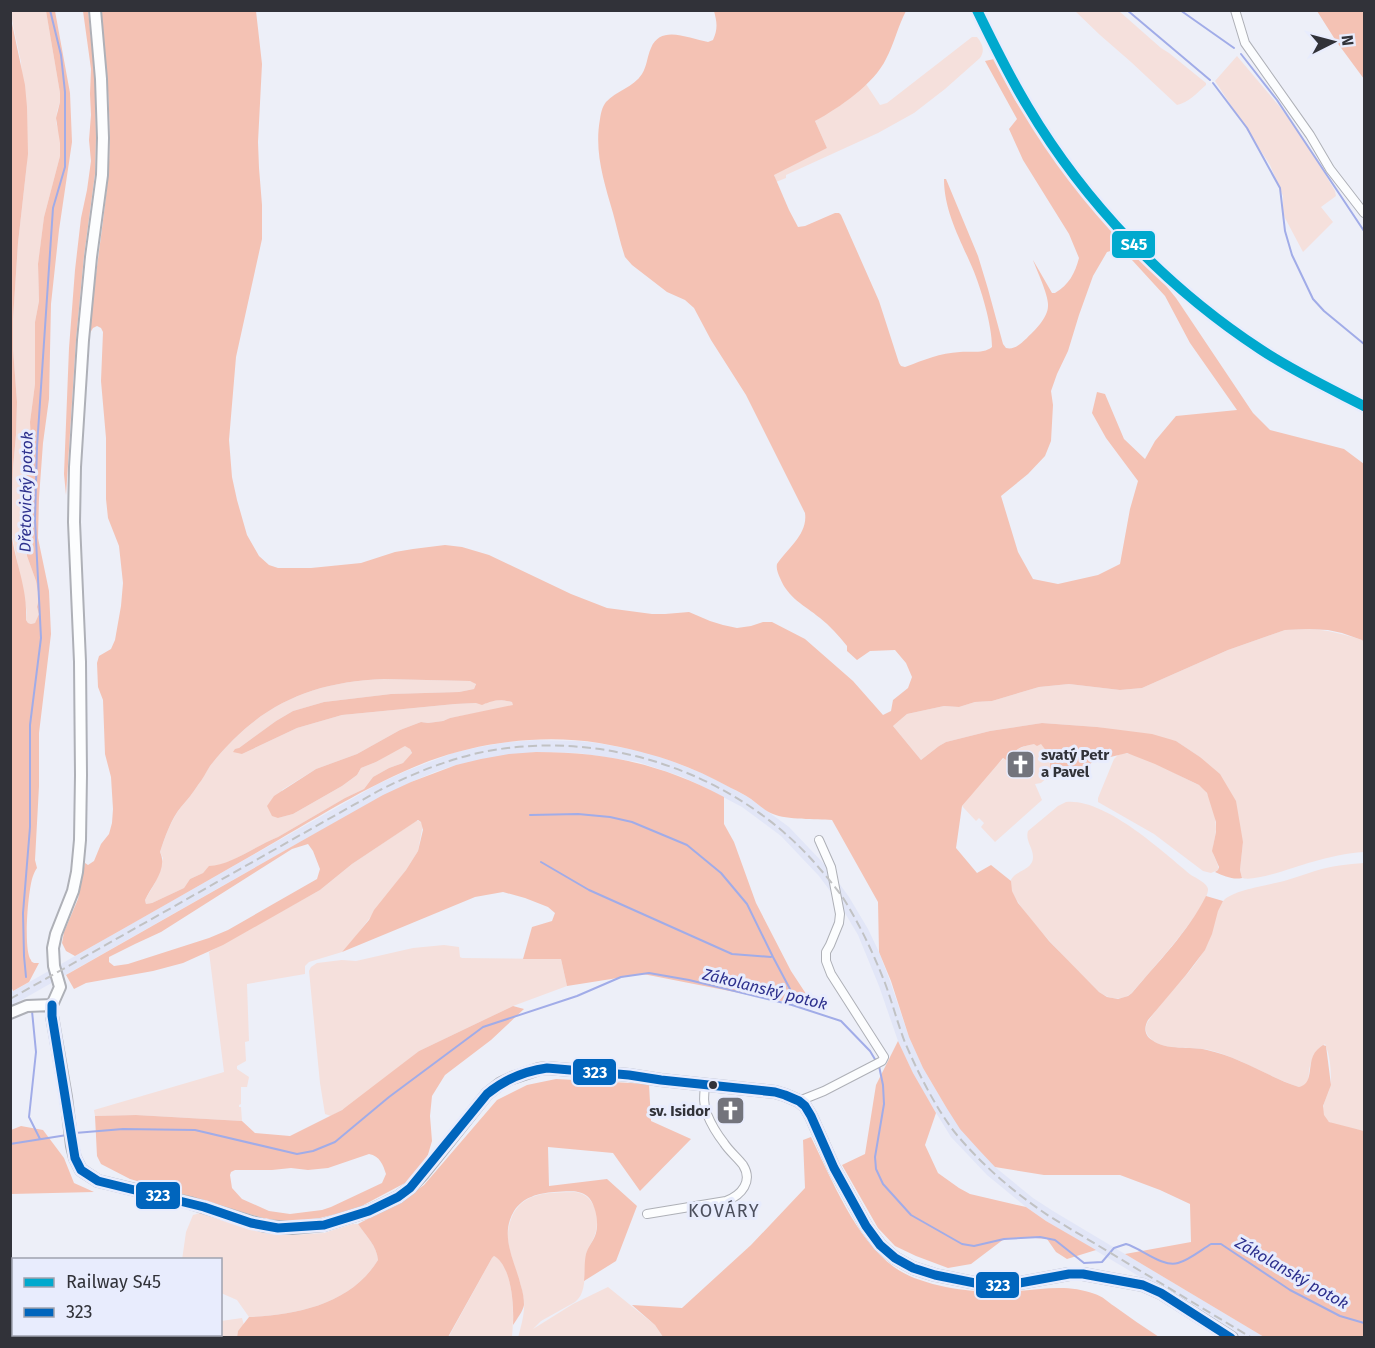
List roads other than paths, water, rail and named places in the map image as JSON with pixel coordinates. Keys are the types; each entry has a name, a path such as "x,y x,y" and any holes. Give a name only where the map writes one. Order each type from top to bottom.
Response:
{"main road":[{"path":"95,10 101,79 102,175 82,340 74,522 80,662 80,840 73,891 56,934 53,948 54,966 60,987 52,1005 72,1143 75,1158 81,1170 98,1181 204,1206 258,1224 278,1228 324,1225 358,1215 385,1204 405,1192 423,1174 487,1094 512,1077 539,1069 560,1068 705,1086 775,1092 799,1101 811,1116 834,1168 866,1226 880,1245 895,1258 913,1268 975,1283 996,1285 1069,1274 1083,1274 1143,1285 1161,1293 1232,1338"},
{"path":"10,1013 27,1006 52,1005"}],"street":[{"path":"1235,10 1245,43 1310,135 1342,187 1365,213"},
{"path":"799,1101 871,1068 884,1057 831,974 826,961 826,952 839,923 840,914 831,867 819,840"},
{"path":"647,1214 726,1201 735,1197 744,1188 746,1172 744,1167 722,1141 708,1116 704,1101 705,1086"}],"waterway":[{"name":"Dřetovický potok","path":"26,977 23,913 30,827 30,725 41,638 35,520 37,447 53,208 65,167 65,92 61,55 50,10"},
{"path":"1127,10 1210,80"},
{"path":"1180,10 1234,48"},
{"path":"1241,54 1277,100 1364,231"},
{"path":"1213,83 1247,128 1280,188 1285,231 1292,255 1313,299 1364,344"},
{"path":"530,815 578,814 610,817 632,822 687,845 721,873 747,904 790,989 792,1003"},
{"path":"541,862 589,890 732,954 771,957"},
{"name":"Zákolanský potok","path":"75,1133 123,1129 195,1130 297,1154 313,1151 335,1142 389,1097 483,1027 577,996 621,977 649,973 689,980 792,1005 841,1021 870,1051 876,1061"},
{"name":"Dřetovický potok","path":"32,1011 36,1052 29,1117 40,1139"},
{"name":"Zákolanský potok","path":"879,1066 884,1104 875,1157 876,1169 883,1184 911,1215 962,1244 974,1246 1004,1239 1040,1237 1055,1240 1084,1263 1102,1262 1114,1248 1126,1244 1172,1264 1186,1260 1211,1244 1221,1244 1290,1290 1340,1316 1364,1323"},
{"name":"Zákolanský potok","path":"10,1144 67,1135"}],"railway":[{"path":"10,999 380,790 440,764 478,753 524,746 570,746 616,752 661,763 704,780 744,802 781,830 814,862 834,886 851,911 872,952 904,1040 927,1089 949,1125 989,1169 1049,1216 1252,1338"}],"rail line":[{"name":"S45","path":"977,10 1014,83 1051,142 1075,177 1130,241 1193,299 1260,349 1285,365 1364,406"}],"place":[{"name":"svatý Petr a Pavel","path":"1020,764"},
{"name":"sv. Isidor","path":"731,1111"}],"district":[{"name":"KOVÁRY","path":"724,1211"}]}
